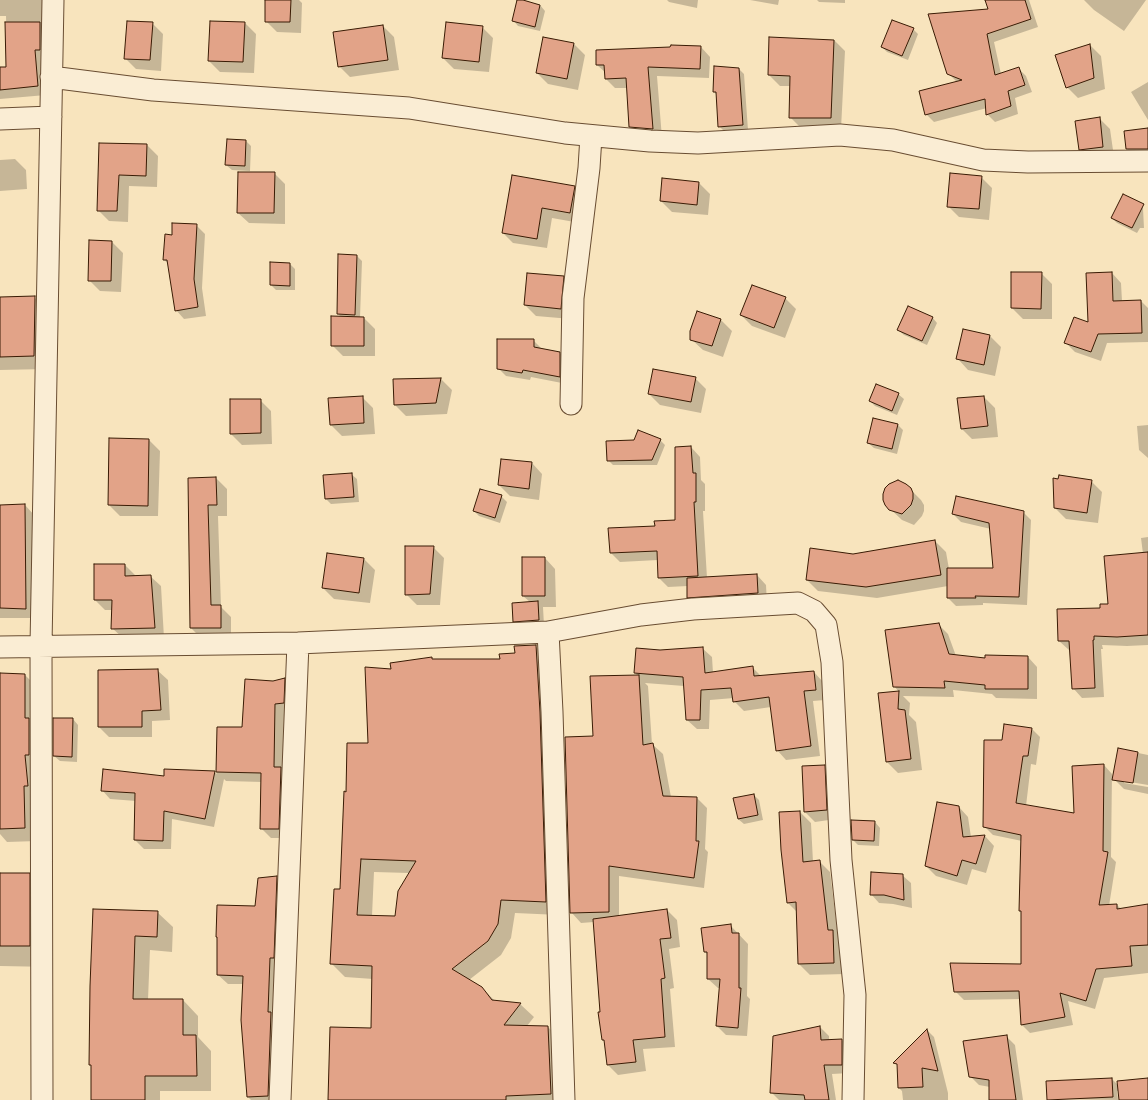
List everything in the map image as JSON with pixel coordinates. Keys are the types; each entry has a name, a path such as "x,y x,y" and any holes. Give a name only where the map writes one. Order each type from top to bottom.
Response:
{"street":[{"path":"42,1100 41,645 53,0"},
{"path":"51,78 153,90 409,108 591,136 650,141 698,143 840,135 893,140 983,160 1028,162 1148,161"},
{"path":"0,119 51,117"},
{"path":"571,404 573,298 589,168 591,136"},
{"path":"0,647 41,645 298,643 548,632 678,611 798,603 814,611 826,625 832,662 840,860 855,995 853,1100"},
{"path":"548,632 553,720 564,1100"},
{"path":"280,1100 298,643"}],"building":[{"path":"265,0 291,0 290,22 265,22"},
{"path":"517,0 523,0 540,5 535,27 512,21"},
{"path":"985,0 1025,0 1031,19 987,34 995,75 1019,67 1025,85 1008,91 1011,106 986,115 985,99 925,115 919,91 962,80 947,74 928,14 988,9"},
{"path":"892,20 914,28 902,56 881,47"},
{"path":"127,21 153,22 150,60 124,59"},
{"path":"210,21 245,22 243,62 208,61"},
{"path":"5,22 40,22 40,50 35,50 38,86 0,90 0,67 6,67"},
{"path":"446,22 483,26 479,62 442,58"},
{"path":"383,25 388,60 338,67 333,32"},
{"path":"543,37 574,43 567,79 536,73"},
{"path":"769,37 834,40 831,118 789,118 790,76 768,75"},
{"path":"1090,44 1094,78 1066,88 1055,55"},
{"path":"671,45 701,46 700,69 648,67 653,129 629,127 626,78 605,79 604,65 596,65 596,50 670,47"},
{"path":"714,66 739,68 743,125 718,127 716,92 713,92"},
{"path":"1100,117 1103,147 1079,150 1075,121"},
{"path":"1148,128 1148,149 1126,149 1124,131"},
{"path":"227,139 246,140 245,166 225,165"},
{"path":"99,143 147,144 146,176 119,175 117,211 97,211"},
{"path":"238,172 275,172 274,213 237,213"},
{"path":"950,173 982,176 979,209 947,207"},
{"path":"512,175 575,186 570,213 542,208 537,239 502,233"},
{"path":"662,178 699,182 697,205 660,201"},
{"path":"1123,194 1144,204 1132,228 1111,218"},
{"path":"172,223 197,224 194,279 198,307 175,311 167,260 163,260 165,234 172,235"},
{"path":"89,240 112,241 111,281 88,281"},
{"path":"338,254 357,255 355,315 337,314"},
{"path":"270,262 290,263 290,286 270,285"},
{"path":"1011,272 1042,272 1041,309 1011,308"},
{"path":"1112,272 1113,301 1141,300 1142,333 1098,334 1091,352 1064,343 1074,317 1088,322 1086,273"},
{"path":"527,273 564,276 561,309 524,305"},
{"path":"752,285 786,297 774,328 740,315"},
{"path":"35,296 34,356 0,357 0,297"},
{"path":"908,306 933,317 922,341 897,330"},
{"path":"697,311 721,319 712,346 690,340 690,331"},
{"path":"331,316 364,317 364,346 331,346"},
{"path":"963,329 990,335 984,365 956,359"},
{"path":"497,339 534,339 534,347 560,352 560,377 523,370 522,373 497,369"},
{"path":"653,369 696,377 691,402 648,394"},
{"path":"441,378 436,403 394,405 393,379"},
{"path":"876,384 899,393 892,411 869,401"},
{"path":"363,396 364,423 330,425 328,398"},
{"path":"984,396 988,426 961,429 957,398"},
{"path":"230,399 261,399 261,433 230,434"},
{"path":"873,418 898,424 892,449 867,443"},
{"path":"638,430 661,439 652,460 607,461 606,441 634,440"},
{"path":"109,438 149,439 148,506 108,505"},
{"path":"691,446 693,473 696,473 696,502 694,502 698,576 658,578 657,551 610,553 608,528 655,526 654,521 675,520 675,447"},
{"path":"501,459 532,462 529,489 498,485"},
{"path":"352,473 354,497 325,499 323,475"},
{"path":"1059,475 1092,480 1087,513 1054,508 1053,478 1058,479"},
{"path":"216,477 217,505 208,505 211,605 221,605 221,628 190,628 188,478"},
{"path":"898,480 911,488 913,493 911,505 902,514 889,510 883,500 885,488 889,484"},
{"path":"480,489 502,495 495,518 473,511"},
{"path":"956,496 1024,511 1019,597 975,596 976,598 947,598 947,568 993,568 989,523 952,514"},
{"path":"25,504 26,609 0,608 0,505"},
{"path":"935,540 941,575 866,587 806,580 810,548 853,554"},
{"path":"405,546 434,546 430,594 405,595"},
{"path":"1148,552 1148,635 1117,637 1094,636 1095,688 1072,689 1069,641 1058,641 1057,609 1100,608 1100,604 1108,604 1104,556"},
{"path":"327,553 364,558 359,593 322,588"},
{"path":"522,557 545,557 545,596 522,596"},
{"path":"94,564 125,564 125,576 151,575 155,628 111,629 112,600 94,600"},
{"path":"757,574 758,593 687,598 687,578"},
{"path":"538,601 539,620 513,622 512,603"},
{"path":"939,623 949,654 985,658 985,655 1028,656 1028,689 985,689 985,685 944,681 945,688 893,687 885,630"},
{"path":"536,645 540,712 546,902 501,900 498,924 488,941 452,969 482,987 492,1000 521,1003 504,1025 548,1026 551,1094 506,1096 506,1100 328,1100 330,1027 371,1028 372,966 330,964 334,889 340,889 344,791 346,792 347,743 368,743 365,667 391,669 390,663 432,657 432,659 500,659 499,654 515,653 514,646","holes":["361,859 416,861 398,891 395,916 357,915"]},
{"path":"703,647 705,673 753,666 754,676 814,671 816,690 804,691 811,746 776,751 769,697 733,702 731,688 701,690 700,720 686,720 683,677 634,673 636,648 660,650"},
{"path":"158,669 161,710 142,711 142,727 98,727 98,670"},
{"path":"0,673 25,674 25,718 29,718 29,755 25,755 28,786 24,786 25,828 0,829"},
{"path":"639,675 643,745 653,743 663,796 697,797 696,841 699,841 694,878 609,866 609,912 570,913 565,737 593,736 590,676"},
{"path":"285,678 284,703 275,704 274,767 281,767 279,829 260,829 261,773 216,772 217,727 242,727 245,679 273,681"},
{"path":"899,691 898,709 905,710 911,759 886,762 878,693"},
{"path":"53,718 73,718 72,757 53,756"},
{"path":"1004,724 1032,728 1028,756 1023,756 1016,803 1074,813 1072,766 1104,764 1103,851 1108,852 1099,905 1117,904 1117,909 1148,904 1148,945 1130,946 1132,966 1096,969 1086,1001 1060,993 1065,1017 1021,1025 1019,991 954,992 950,963 1021,964 1021,911 1019,911 1021,835 983,827 984,740 1002,740"},
{"path":"1118,748 1138,752 1133,783 1112,780"},
{"path":"825,765 827,810 804,812 802,766"},
{"path":"103,769 164,776 164,769 215,771 205,819 164,811 163,841 134,840 135,793 101,791"},
{"path":"754,794 758,815 738,819 733,798"},
{"path":"937,802 959,806 963,837 985,835 976,864 962,860 957,876 925,866"},
{"path":"800,811 803,862 820,860 828,930 833,930 834,963 798,964 796,902 787,903 781,850 779,812"},
{"path":"851,820 875,821 874,841 852,840"},
{"path":"871,872 903,874 904,900 884,895 870,895"},
{"path":"0,873 30,873 30,946 0,946"},
{"path":"277,876 274,958 270,958 268,1012 271,1012 268,1096 247,1097 241,1020 243,976 217,975 217,905 255,906 258,878"},
{"path":"93,909 158,911 157,937 135,936 133,999 183,999 183,1035 196,1035 197,1076 145,1076 145,1100 91,1100 91,1065 89,1065"},
{"path":"667,909 671,938 660,939 665,978 661,979 665,1037 633,1040 636,1062 607,1065 604,1040 602,1040 598,1012 600,1012 593,919"},
{"path":"731,924 732,933 739,933 739,988 741,988 738,1028 716,1026 720,979 707,979 707,952 704,952 701,928"},
{"path":"820,1026 821,1040 842,1039 842,1065 824,1065 829,1100 805,1100 804,1095 770,1093 773,1036"},
{"path":"927,1029 938,1071 922,1068 923,1087 898,1088 897,1064 893,1063"},
{"path":"1007,1035 1016,1100 989,1100 989,1080 969,1077 963,1041"},
{"path":"1112,1078 1113,1097 1047,1100 1046,1081"},
{"path":"1148,1078 1148,1100 1119,1100 1117,1081"}]}
